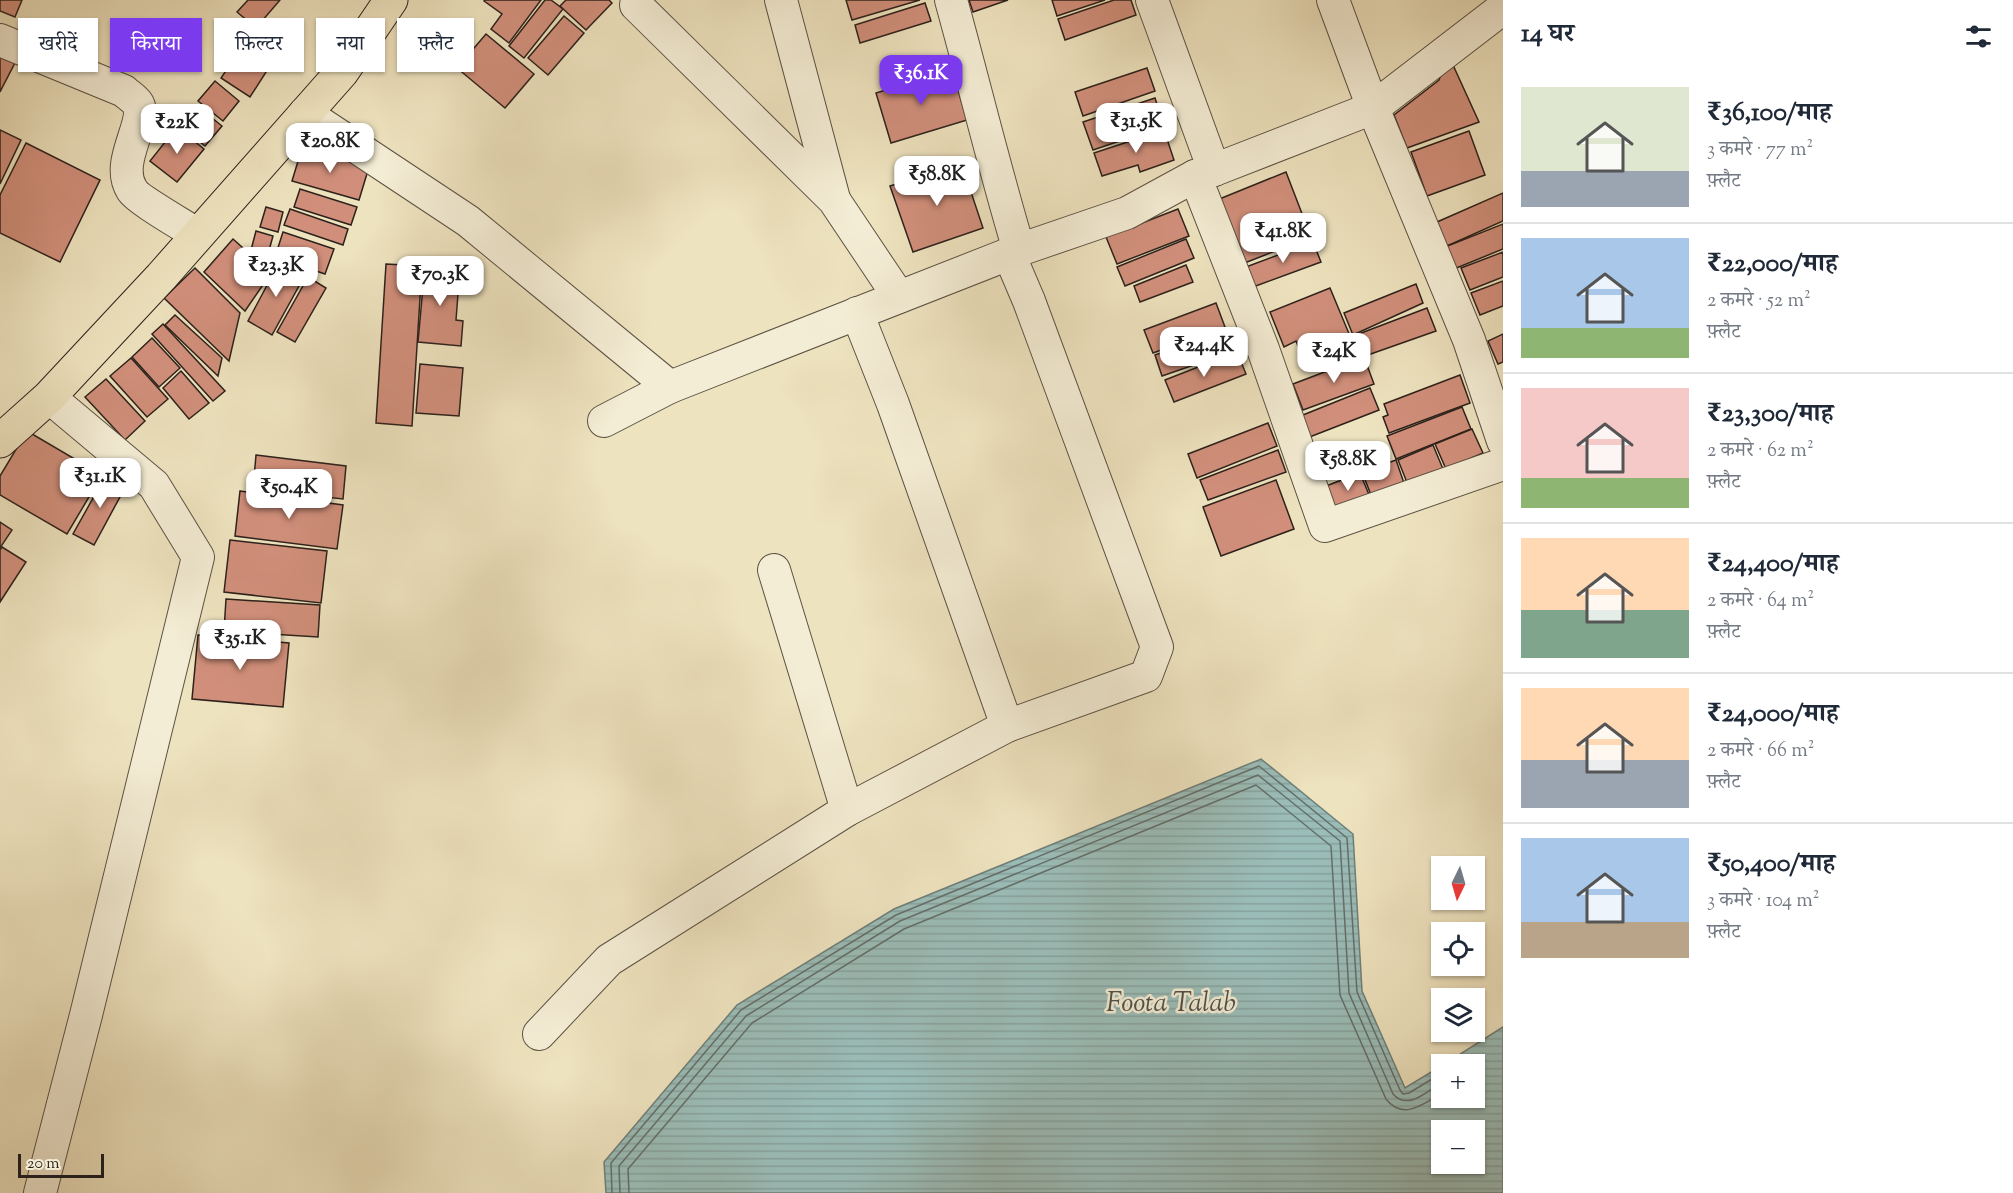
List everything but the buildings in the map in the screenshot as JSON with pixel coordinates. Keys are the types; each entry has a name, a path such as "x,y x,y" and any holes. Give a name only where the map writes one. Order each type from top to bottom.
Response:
{"main road":[{"path":"0,441 49,397 198,235 342,72 391,0"}],"street":[{"path":"781,0 834,200"},
{"path":"539,1034 609,960 847,810 1007,726 1146,676 1157,647 1029,301 1014,252 976,89 951,0"},
{"path":"1152,0 1204,173 1325,525 1503,464"},
{"path":"1333,0 1373,108 1468,340 1503,441"},
{"path":"636,5 834,200 899,297"},
{"path":"604,421 670,387 1014,252 1127,213 1204,173 1373,108 1503,8"},
{"path":"0,40 124,91 136,101 140,113 126,169 127,180 133,193 198,235"},
{"path":"305,113 468,221 670,387"},
{"path":"857,313 893,404 1007,726"},
{"path":"40,1193 198,557 154,485 49,397"},
{"path":"774,570 847,810"}],"water":[{"name":"Foota Talab","path":"1261,759 1353,834 1362,991 1405,1088 1431,1072 1431,1108 1485,1108 1485,1054 1460,1054 1479,1042 1485,1042 1485,1038 1503,1027 1503,1193 606,1193 604,1162 737,1005 894,909"}]}
